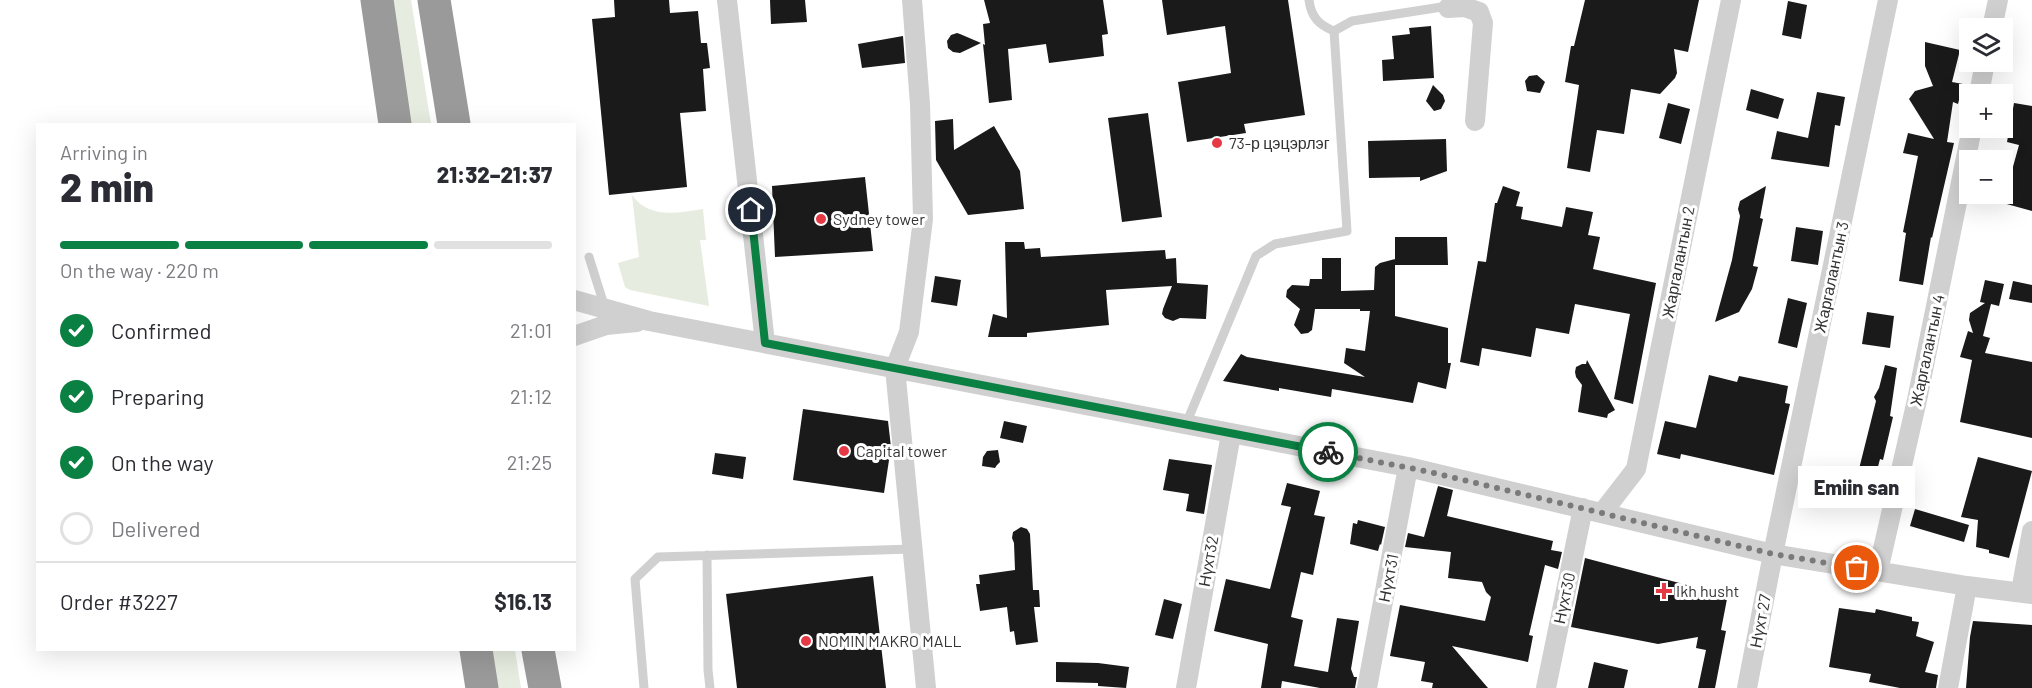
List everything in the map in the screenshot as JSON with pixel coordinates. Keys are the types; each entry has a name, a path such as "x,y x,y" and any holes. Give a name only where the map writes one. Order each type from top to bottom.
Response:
{"highway":[{"path":"377,0 395,123"},
{"path":"434,0 454,118"},
{"path":"476,651 482,688"},
{"path":"538,651 545,688"}],"street":[{"path":"727,0 765,343"},
{"path":"912,0 920,104 923,219 909,332 895,368 926,688"},
{"name":"Жаргалантын 2","path":"1592,510 1636,469 1731,0"},
{"name":"Жаргалантын 3","path":"1773,554 1888,0"},
{"path":"1994,18 1998,0"},
{"path":"1447,4 1479,12 1483,23 1475,121"},
{"name":"Жаргалантын 4","path":"1878,571 1917,400 1970,138"},
{"path":"576,301 649,321 1408,468 1773,554 1967,586 2026,593 2032,531"},
{"path":"576,335 606,325 649,321"},
{"name":"Нүхт32","path":"1186,688 1231,434"},
{"name":"Нүхт31","path":"1367,688 1408,468"},
{"name":"Нүхт30","path":"1546,688 1592,510"},
{"name":"Нүхт 27","path":"1747,688 1773,554"},
{"path":"1948,688 1967,586"}],"lane":[{"path":"1309,0 1310,8 1320,26 1334,31 1352,21 1447,4"},
{"path":"1186,424 1256,256 1275,244 1347,231 1334,31"},
{"path":"589,257 605,308"},
{"path":"644,688 635,579 658,557 912,549"},
{"path":"706,555 710,688"}],"shaded area":[{"path":"388,0 411,0 431,123 408,123"},
{"path":"632,195 639,203 655,211 674,213 703,209 706,240 700,240 709,306 630,290 625,287 618,263 639,257"},
{"path":"492,651 515,651 521,688 498,688"}],"building":[{"path":"614,0 669,0 670,13 698,11 701,43 707,43 710,68 703,69 706,111 680,113 687,187 609,195 592,19 615,17"},
{"path":"770,0 805,0 807,22 771,24"},
{"path":"984,0 1103,0 1108,34 1102,35 1104,56 1049,63 1046,44 1008,49 1012,100 989,103 983,24 990,23"},
{"path":"1162,0 1288,0 1305,115 1244,124 1246,133 1187,142 1178,82 1231,73 1225,26 1167,35"},
{"path":"1585,0 1699,0 1688,52 1674,49 1677,73 1675,78 1660,94 1631,89 1624,134 1597,130 1590,172 1567,168 1579,85 1565,82 1571,46 1574,46"},
{"path":"1788,1 1807,5 1801,39 1782,35"},
{"path":"1431,26 1434,78 1383,81 1382,60 1394,59 1392,36 1410,34 1409,28"},
{"path":"957,33 981,43 960,53 953,52 948,48 947,41 951,35"},
{"path":"903,36 905,63 862,68 858,44"},
{"path":"1925,42 1959,50 1952,82 1963,84 1959,84 1958,104 1953,102 1947,142 1954,143 1931,237 1923,285 1899,281 1906,233 1903,232 1918,156 1903,153 1908,133 1934,139 1909,99 1915,91 1933,86 1925,66"},
{"path":"1537,75 1545,82 1540,93 1527,91 1525,81 1529,76"},
{"path":"1433,85 1443,95 1445,101 1441,109 1434,111 1426,101"},
{"path":"1751,89 1784,99 1778,119 1746,110"},
{"path":"1817,92 1845,97 1840,126 1835,125 1829,167 1771,159 1777,131 1808,138"},
{"path":"1668,103 1690,109 1681,144 1659,138"},
{"path":"2014,103 2032,106 2032,211 2007,204 2013,204 2013,167 2019,145 2007,142 2008,138 2013,138"},
{"path":"1148,113 1162,217 1122,222 1108,118"},
{"path":"953,119 954,150 994,126 1020,171 1024,209 968,215 936,160 935,121"},
{"path":"1446,139 1447,171 1420,181 1420,177 1369,178 1368,141"},
{"name":"Sydney tower","path":"865,177 873,251 775,257 772,186"},
{"path":"1503,186 1520,192 1516,206 1523,207 1521,219 1562,227 1566,207 1593,212 1588,235 1600,237 1593,269 1656,283 1633,404 1614,399 1630,314 1575,304 1569,334 1536,328 1531,357 1482,348 1479,366 1460,362 1478,261 1486,262 1495,203 1497,203"},
{"path":"1766,186 1760,218 1763,219 1753,266 1758,267 1752,289 1739,312 1715,322 1732,260 1740,216 1738,209 1740,201"},
{"path":"1796,227 1823,231 1818,265 1791,261"},
{"path":"1395,237 1447,237 1448,265 1395,265"},
{"path":"1005,242 1024,242 1025,249 1040,248 1041,257 1165,250 1166,259 1176,258 1177,283 1208,285 1206,319 1180,318 1173,321 1165,318 1162,314 1163,309 1172,286 1106,290 1109,325 1027,333 1027,337 988,337 993,314 1007,318"},
{"path":"1322,258 1341,258 1341,291 1374,290 1375,267 1380,263 1395,259 1395,316 1448,328 1448,363 1451,363 1446,389 1418,382 1413,403 1332,389 1331,397 1223,381 1241,354 1247,357 1365,377 1344,363 1346,348 1365,351 1370,311 1315,309 1312,330 1301,334 1294,325 1300,309 1286,297 1287,290 1292,285 1309,286 1310,279 1322,279"},
{"path":"935,276 961,280 957,306 931,302"},
{"path":"1985,280 2004,284 1999,306 1991,304 1983,336 1990,338 1985,353 2032,362 2032,438 1960,422 1972,360 1960,357 1968,331 1973,333 1969,320 1970,313 1985,303 1980,302"},
{"path":"2013,281 2032,285 2032,303 2009,299"},
{"path":"1788,298 1807,303 1797,348 1778,343"},
{"path":"1867,312 1894,316 1890,348 1862,344"},
{"path":"1587,360 1615,410 1608,414 1607,418 1578,412 1582,385 1575,372 1576,367 1586,364"},
{"path":"1885,365 1897,368 1890,416 1893,417 1883,460 1880,459 1868,505 1848,500 1854,472 1858,473 1876,401 1874,397 1879,388"},
{"path":"1709,375 1737,382 1739,376 1788,386 1785,403 1790,404 1774,475 1681,454 1680,459 1657,454 1665,421 1696,428"},
{"name":"Capital tower","path":"803,409 888,421 891,447 884,493 793,480"},
{"path":"1004,421 1027,426 1023,443 1000,438"},
{"path":"998,450 1000,462 995,468 982,466 983,457 987,451"},
{"path":"715,453 746,457 743,479 712,474"},
{"path":"1978,457 2032,471 2009,558 1976,547 1978,520 1961,517"},
{"path":"1169,459 1212,465 1204,514 1186,511 1189,494 1163,490"},
{"path":"1801,476 1844,485 1841,502 1820,498 1819,495 1800,485"},
{"path":"1287,483 1320,491 1314,515 1325,517 1313,575 1301,572 1291,617 1303,620 1294,666 1328,672 1337,618 1359,621 1351,669 1354,677 1357,677 1355,688 1320,688 1282,681 1281,688 1261,688 1268,644 1214,631 1226,579 1270,589 1291,507 1281,505"},
{"path":"1438,486 1453,490 1447,516 1553,541 1551,550 1562,552 1558,569 1545,565 1529,635 1533,636 1528,662 1452,646 1488,688 1432,688 1433,683 1421,681 1425,662 1390,656 1400,605 1485,621 1491,597 1482,582 1448,578 1451,552 1405,547 1408,533 1424,537"},
{"path":"1915,509 1969,525 1964,542 1910,526"},
{"path":"1358,520 1385,527 1378,551 1350,544 1353,523 1357,524"},
{"path":"1021,527 1027,529 1030,534 1033,590 1039,590 1040,607 1034,607 1038,642 1016,645 1014,631 1010,632 1007,607 980,611 976,584 980,584 979,575 1015,570 1012,538 1013,532"},
{"path":"1585,558 1687,585 1686,591 1727,599 1721,630 1726,631 1715,688 1698,688 1706,650 1696,648 1698,637 1658,644 1571,627"},
{"name":"NOMIN MAKRO MALL","path":"873,576 886,688 737,688 726,594"},
{"path":"1164,599 1182,604 1173,639 1155,635"},
{"path":"1839,608 1875,613 1876,609 1912,617 1912,621 1919,622 1916,636 1934,642 1925,672 1938,675 1936,688 1900,688 1869,682 1871,674 1829,667"},
{"path":"1973,621 2032,625 2032,688 1966,688"},
{"path":"1056,662 1098,663 1129,667 1126,688 1098,686 1098,683 1056,682"},
{"path":"1594,662 1628,670 1624,688 1588,688"}],"way so far":[{"path":"1328,452 1430,472 1773,554 1857,568"}],"place":[{"name":"73-р цэцэрлэг","path":"1217,143"},
{"name":"Sydney tower","path":"821,219"},
{"name":"Capital tower","path":"844,451"},
{"name":"Emiin san","path":"1857,568"},
{"name":"Ikh husht","path":"1664,591"},
{"name":"NOMIN MAKRO MALL","path":"806,641"}],"route":[{"path":"751,210 765,343 1328,452"}]}
